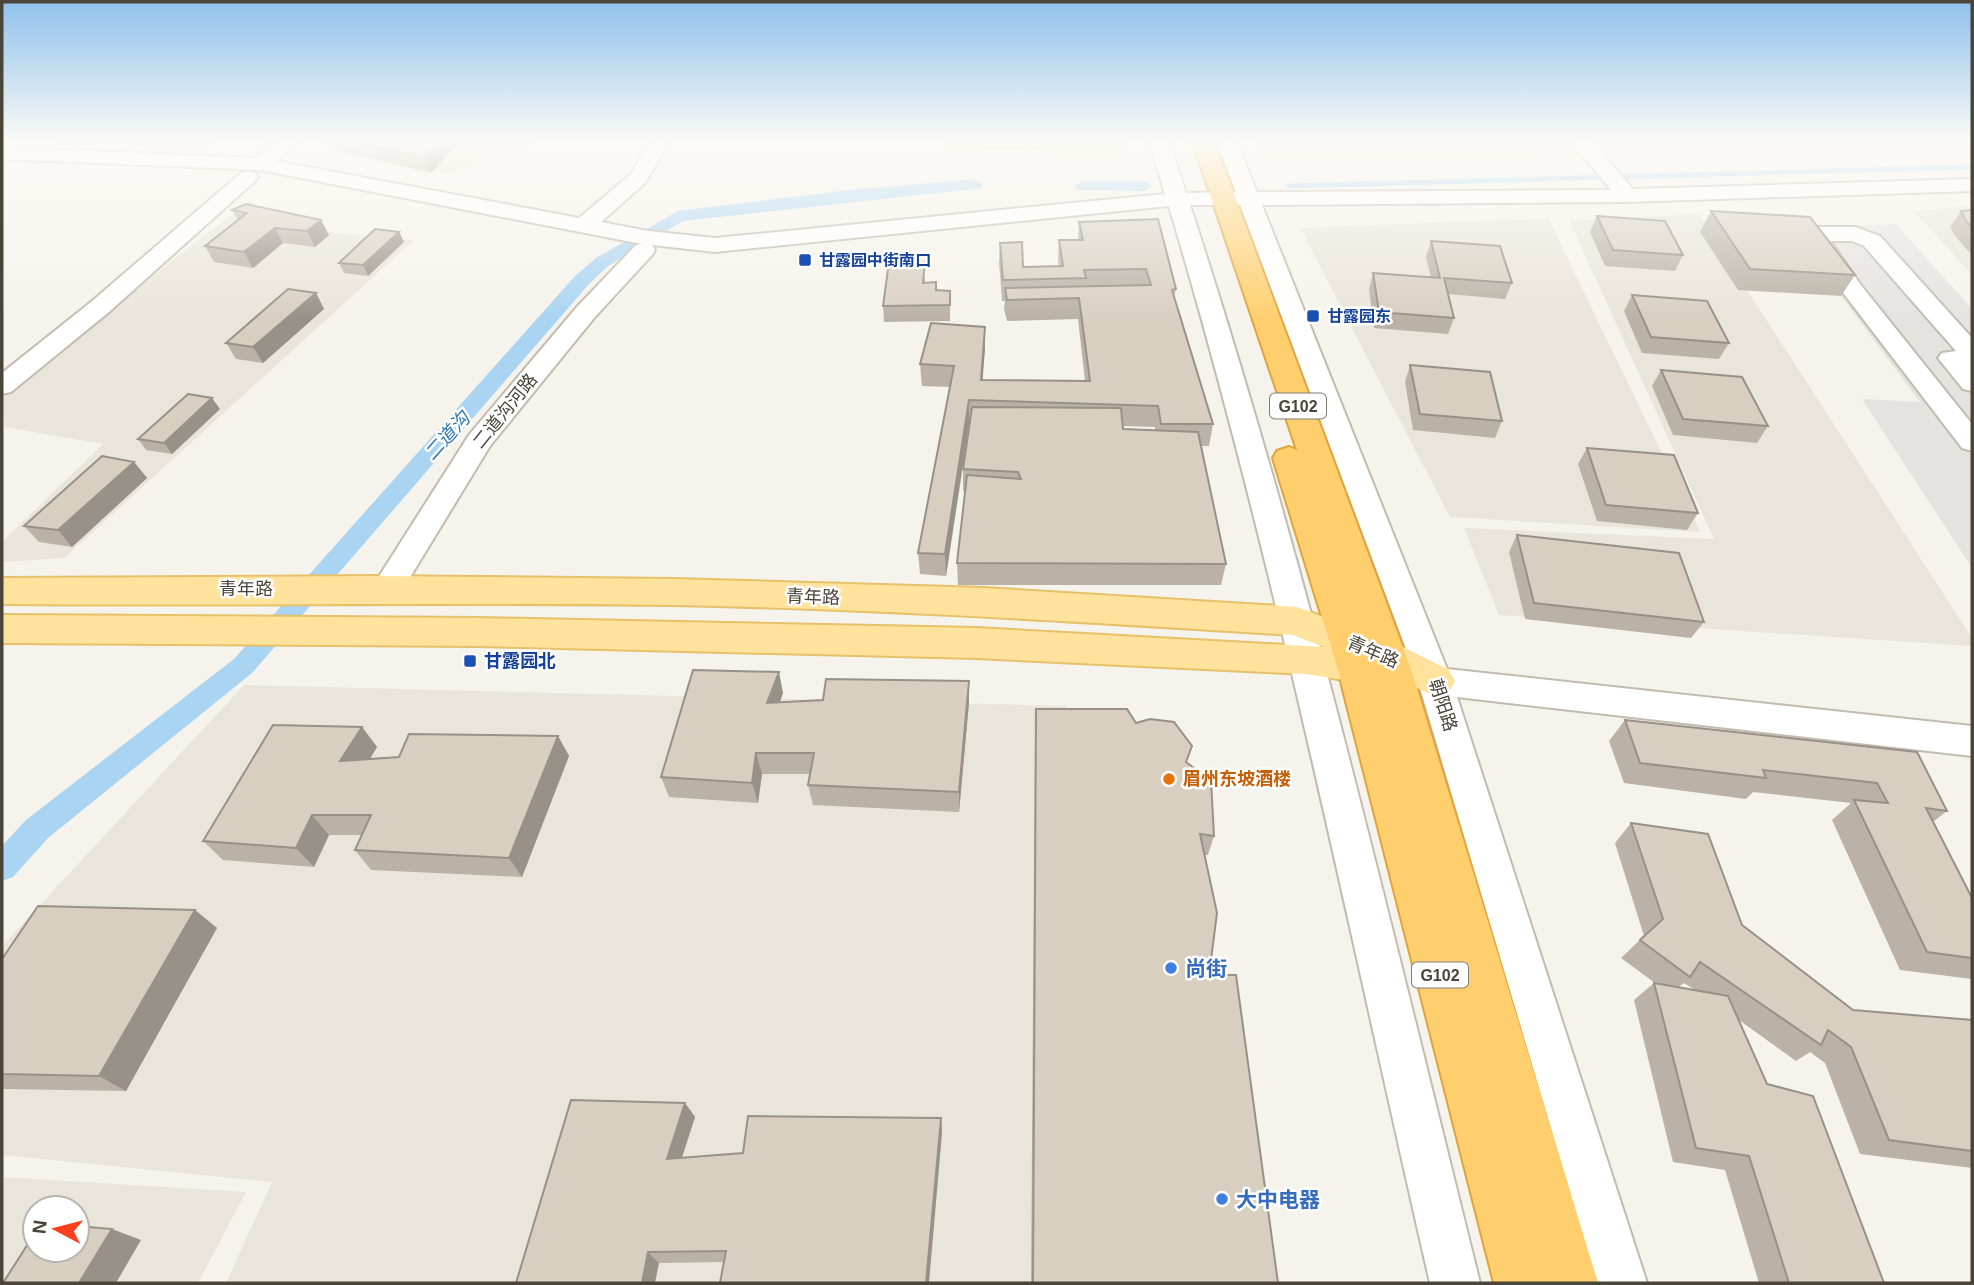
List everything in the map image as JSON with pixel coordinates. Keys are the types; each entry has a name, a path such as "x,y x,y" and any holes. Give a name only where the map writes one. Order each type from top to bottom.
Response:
{"highway":[{"name":"朝阳路","path":"1213,200 1383,663 1569,1283"},
{"name":"朝阳路","path":"1215,200 1216,206"},
{"name":"朝阳路","path":"1383,663 1523,1283"}],"main road":[{"name":"青年路","path":"2,591 381,589 674,593 985,602 1302,640 1383,663"},
{"name":"青年路","path":"2,629 335,631 977,643 1302,640"}],"street":[{"path":"2,386 100,307 220,200"},
{"path":"410,200 643,246 710,256 769,257 1216,206 1391,200"},
{"path":"577,232 614,200"},
{"name":"朝阳路","path":"1211,200 1216,206 1383,663 1622,1283"},
{"name":"朝阳路","path":"1217,200 1302,640 1455,1283"},
{"path":"1694,200 1793,211 1872,241 1972,354"},
{"path":"1793,211 1869,200"},
{"path":"1216,206 1793,211 1945,200"},
{"path":"1793,211 1972,442"},
{"name":"二道沟河路","path":"381,589 479,441 643,246"},
{"path":"1972,360 1951,358 1972,383"},
{"path":"1383,663 1972,741"}],"shaded area":[{"path":"1972,206 1972,275 1914,211"},
{"path":"236,211 336,233 414,240 64,558 2,562 2,542 103,444 5,427 2,394"},
{"path":"1698,214 1972,638 1972,646 1499,615 1464,528 1714,539 1569,220"},
{"path":"1548,218 1700,532 1450,517 1300,228"},
{"path":"1896,224 1972,309 1972,568 1862,399 1920,402 1790,228"},
{"path":"244,685 1067,706 1077,1283 226,1283 272,1182 2,1155 2,946"},
{"path":"2,1177 246,1192 198,1283 2,1283"}],"building":[{"path":"246,204 321,220 307,231 275,228 244,252 205,246 247,213 232,210"},
{"path":"1972,210 1972,227 1961,211"},
{"path":"1711,211 1810,217 1855,275 1750,269"},
{"path":"1597,216 1665,221 1683,255 1613,250"},
{"path":"1158,219 1176,289 1172,290 1213,424 1161,424 1158,406 969,400 945,554 918,553 954,366 920,364 931,323 985,327 981,380 1090,381 1079,298 1007,300 1005,288 1151,285 1146,269 1084,270 1086,278 1003,280 1000,243 1022,242 1023,267 1063,266 1059,240 1083,240 1079,222"},
{"path":"375,229 399,232 363,265 339,263"},
{"path":"1431,241 1500,246 1512,283 1444,278 1454,318 1379,312 1373,273 1440,278"},
{"path":"889,261 925,262 923,283 936,282 936,290 950,291 950,305 883,306"},
{"path":"288,289 316,293 253,347 226,343"},
{"path":"1632,295 1707,301 1729,343 1651,337"},
{"path":"1410,365 1490,372 1502,421 1420,414"},
{"path":"1661,370 1742,377 1768,426 1683,419"},
{"path":"188,394 212,398 164,443 138,439"},
{"path":"972,407 1121,408 1123,429 1198,432 1226,564 957,563 967,475 1021,479 1018,472 963,469"},
{"path":"1587,448 1674,455 1698,513 1606,505"},
{"path":"102,456 134,462 58,530 24,526"},
{"path":"1517,535 1679,553 1704,622 1534,603"},
{"path":"693,670 779,672 767,703 823,700 826,679 969,681 959,792 808,785 814,753 756,753 752,783 661,777"},
{"path":"1036,709 1127,709 1136,723 1150,719 1174,722 1192,746 1186,762 1211,781 1214,836 1200,834 1217,913 1209,975 1236,975 1278,1283 1033,1283"},
{"path":"1625,720 1917,752 1947,811 1926,808 1972,898 1972,958 1927,952 1854,800 1888,803 1877,783 1763,770 1766,778 1640,763"},
{"path":"273,725 362,727 340,761 399,757 409,734 558,736 509,858 355,850 371,815 312,815 296,848 203,841"},
{"path":"1631,823 1708,834 1742,925 1853,1010 1972,1020 1972,1151 1889,1140 1851,1047 1828,1030 1821,1045 1700,962 1690,977 1640,940 1663,919"},
{"path":"38,906 195,910 99,1076 2,1074 2,959"},
{"path":"1654,983 1728,996 1767,1084 1813,1096 1884,1283 1789,1283 1749,1156 1696,1148"},
{"path":"571,1100 685,1103 667,1159 743,1153 748,1116 941,1118 926,1283 720,1283 726,1251 648,1252 642,1283 516,1283"},
{"path":"91,1227 112,1229 91,1263"},
{"path":"21,1255 21,1264 91,1264 79,1283 3,1283"}],"waterway":[{"name":"二道沟","path":"2,867 37,829 243,666 582,280 602,262 678,216 809,200"}],"place":[{"name":"甘露园中街南口","path":"805,260"},
{"name":"甘露园东","path":"1313,316"},
{"name":"甘露园北","path":"470,661"},
{"name":"眉州东坡酒楼","path":"1169,779"},
{"name":"尚街","path":"1171,968"},
{"name":"大中电器","path":"1222,1199"}]}
